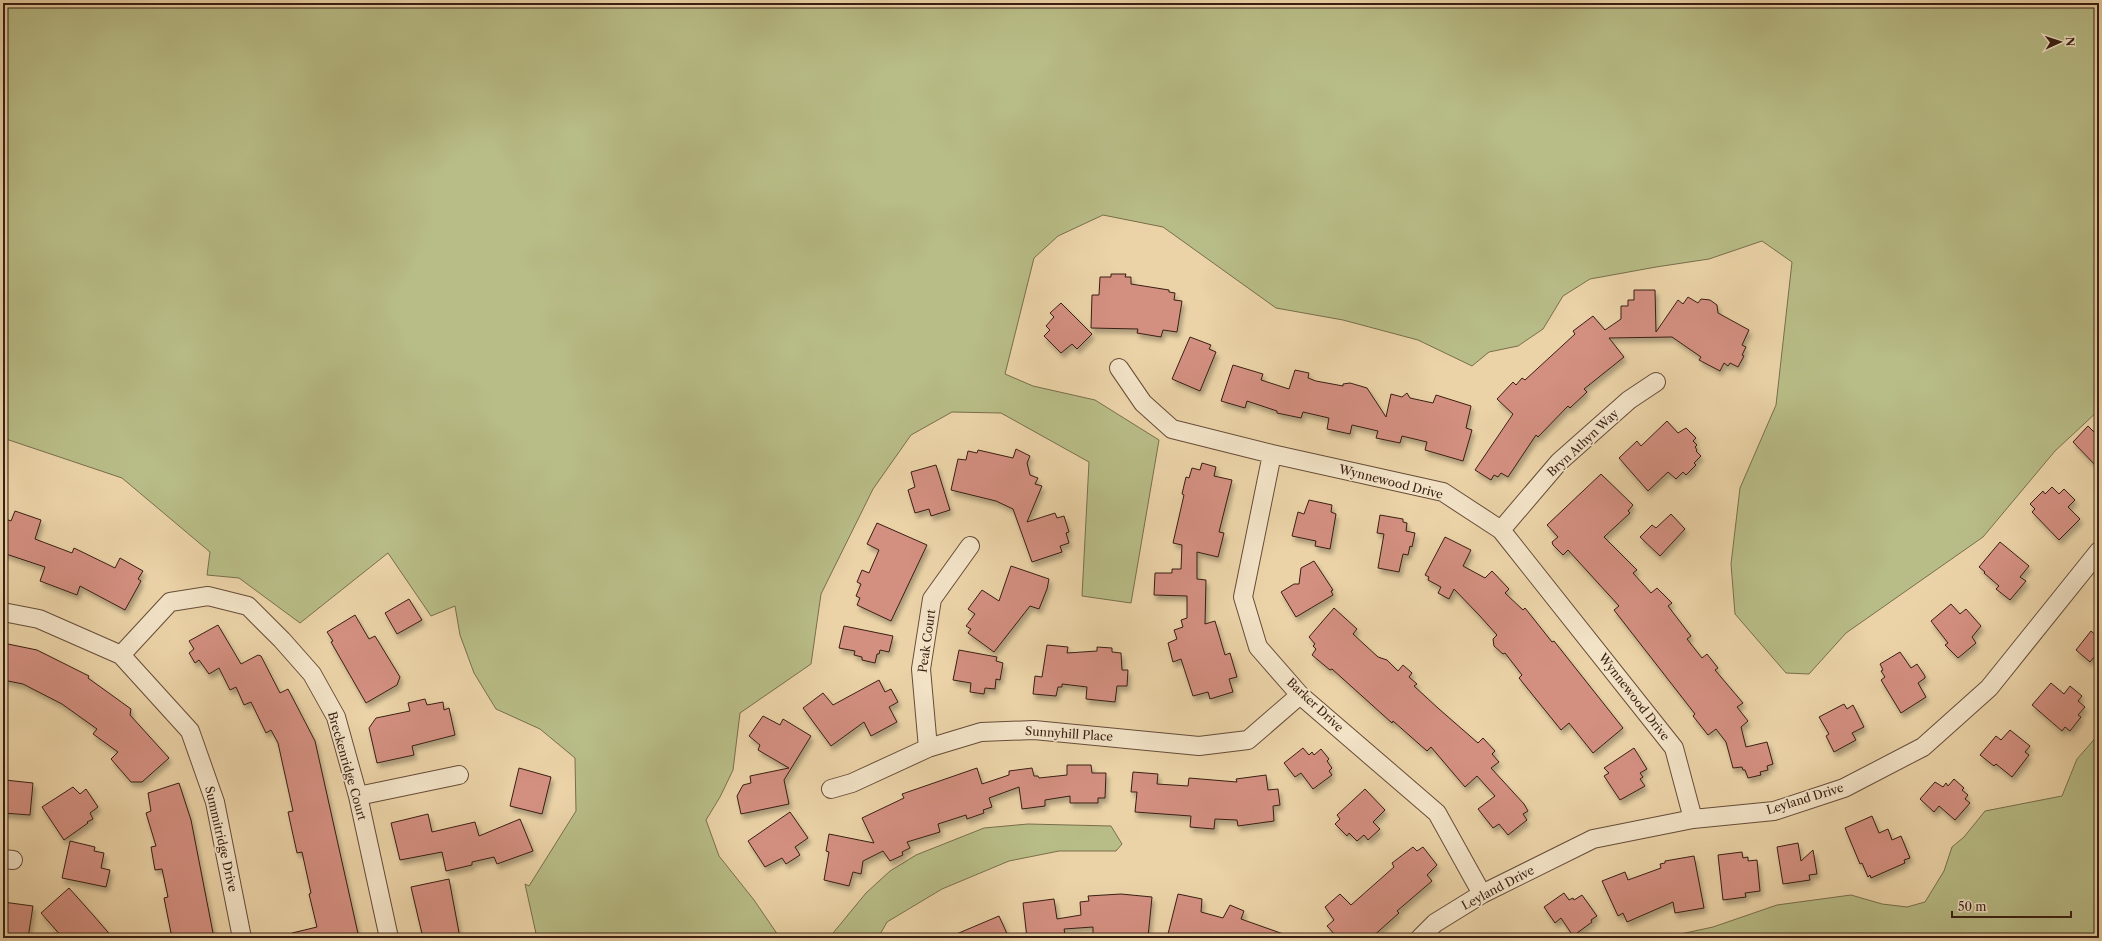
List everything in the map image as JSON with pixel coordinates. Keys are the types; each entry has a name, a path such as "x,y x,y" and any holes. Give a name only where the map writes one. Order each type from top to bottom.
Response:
{"street":[{"name":"Wynnewood Drive","path":"1119,368 1143,403 1172,429 1272,454 1443,492 1501,530 1674,748 1693,818"},
{"name":"Bryn Athyn Way","path":"1501,530 1559,462 1629,400 1656,382"},
{"name":"Barker Drive","path":"1272,454 1243,597 1258,647 1300,695 1437,813 1482,894"},
{"name":"Peak Court","path":"928,748 921,669 932,599 970,546"},
{"name":"Leyland Drive","path":"1420,938 1435,923 1482,894 1593,839 1693,818 1774,811 1844,788 1923,747 1989,688 2099,551"},
{"name":"Breckenridge Court","path":"121,655 170,602 208,596 248,606 282,640 312,674 336,717 358,796 389,938"},
{"name":"Summitridge Drive","path":"3,612 39,619 121,655 190,731 215,802 242,938"},
{"name":"Sunnyhill Place","path":"831,789 852,783 928,748 981,732 1034,730 1199,746 1248,740 1300,695"},
{"path":"358,796 459,775"}],"green space":[{"path":"3,3 2099,3 2099,410 2055,451 1983,537 1846,633 1809,674 1786,673 1735,614 1731,564 1740,488 1776,405 1792,262 1762,241 1709,259 1590,279 1563,296 1543,329 1518,346 1489,352 1472,366 1418,340 1343,320 1276,308 1163,227 1103,215 1058,236 1034,258 1005,374 1033,386 1095,400 1159,440 1131,603 1082,596 1089,462 1001,413 952,412 911,435 873,489 821,594 811,664 740,713 733,770 720,797 706,820 719,856 754,900 780,938 537,938 525,884 529,886 576,811 575,758 540,729 496,709 474,673 460,635 455,606 431,616 388,553 300,623 239,578 207,575 210,552 122,478 3,438"},
{"path":"2099,734 2099,938 1662,938 1713,927 1777,905 1851,895 1882,904 1907,907 1925,902 1944,871 1952,847 1964,837 1985,811 2062,796 2077,759"},
{"path":"1028,824 1111,826 1122,844 1116,851 1059,851 1009,861 942,889 887,922 878,938 829,938 866,893 890,871 916,855 984,828"}],"building":[{"path":"1111,274 1126,274 1125,277 1131,277 1131,284 1169,290 1169,292 1175,293 1174,300 1182,301 1177,332 1163,330 1161,337 1137,333 1138,329 1091,328 1092,295 1099,295 1100,277 1111,277"},
{"path":"1634,290 1655,290 1656,332 1678,300 1683,304 1688,297 1698,303 1701,299 1710,300 1717,305 1718,313 1749,330 1742,345 1746,347 1742,355 1744,356 1738,367 1730,363 1728,366 1724,363 1720,371 1699,360 1701,357 1672,337 1609,338 1624,357 1584,389 1587,392 1570,408 1568,406 1538,437 1536,435 1508,477 1501,473 1498,477 1494,475 1491,480 1475,470 1513,414 1497,399 1513,382 1516,385 1522,378 1525,380 1575,334 1573,331 1593,316 1605,330 1621,319 1621,306 1628,306 1628,300 1634,300"},
{"path":"1061,303 1092,334 1077,349 1072,344 1061,353 1044,336 1050,330 1046,326 1054,317 1050,313"},
{"path":"1190,337 1211,345 1209,349 1216,352 1200,391 1172,379"},
{"path":"1233,365 1263,374 1261,380 1289,389 1295,370 1309,373 1308,378 1316,381 1343,386 1343,384 1350,383 1367,388 1386,417 1391,394 1402,397 1407,393 1410,398 1433,403 1436,395 1471,406 1466,428 1472,430 1463,461 1425,450 1427,442 1402,436 1400,443 1376,438 1378,431 1352,425 1350,434 1327,429 1329,418 1303,412 1301,418 1277,413 1277,411 1247,401 1245,408 1221,401"},
{"path":"1667,421 1678,433 1686,428 1696,438 1693,441 1697,445 1695,447 1697,450 1696,451 1701,456 1694,463 1696,465 1686,475 1683,472 1676,479 1668,472 1648,491 1619,458 1637,441 1641,446"},
{"path":"2088,426 2099,437 2099,469 2073,442"},
{"path":"1016,449 1030,456 1027,463 1030,475 1038,478 1035,484 1042,486 1027,522 1055,513 1057,518 1064,516 1069,532 1066,533 1069,543 1060,546 1062,552 1032,562 1013,509 996,501 951,490 958,459 966,460 968,451 977,453 978,450 1013,458"},
{"path":"1202,463 1216,467 1214,476 1232,480 1219,532 1224,533 1218,557 1197,552 1197,579 1206,580 1205,624 1215,621 1225,655 1230,653 1237,677 1229,679 1233,692 1210,699 1208,692 1193,696 1181,659 1173,662 1168,643 1177,639 1174,630 1183,627 1181,620 1187,618 1187,596 1154,595 1155,573 1172,573 1172,569 1181,569 1182,545 1173,543 1184,495 1182,494 1186,477 1189,478 1192,468 1200,470"},
{"path":"936,465 950,510 931,516 929,509 915,513 908,490 915,487 911,472"},
{"path":"1601,474 1633,505 1628,511 1630,513 1604,537 1637,570 1633,573 1651,593 1657,588 1672,603 1668,606 1691,636 1687,639 1702,658 1707,654 1718,668 1715,670 1743,703 1737,707 1748,721 1741,727 1746,747 1767,742 1773,764 1767,766 1768,770 1760,772 1761,775 1748,778 1742,767 1733,768 1726,742 1716,729 1708,735 1693,716 1695,714 1614,610 1619,606 1568,550 1563,555 1553,545 1552,542 1558,537 1547,525"},
{"path":"2052,487 2059,494 2064,489 2075,500 2068,507 2080,519 2059,540 2032,512 2035,509 2030,504 2043,491 2045,494"},
{"path":"1309,500 1332,505 1331,512 1336,514 1330,549 1315,546 1316,541 1292,536 1298,512 1304,514"},
{"path":"15,511 41,520 35,539 72,553 74,548 115,568 120,558 143,571 138,579 141,581 125,610 80,586 77,595 40,581 45,567 3,553 3,518 11,521"},
{"path":"1671,514 1685,529 1660,556 1640,537 1652,525 1656,528"},
{"path":"1380,515 1403,519 1403,522 1407,523 1406,531 1415,533 1412,547 1410,546 1408,555 1403,554 1399,572 1378,568 1384,534 1377,533"},
{"path":"877,523 927,545 891,621 857,605 860,598 856,596 861,584 857,582 862,570 869,573 879,550 867,544"},
{"path":"1445,537 1471,550 1463,566 1485,578 1492,571 1509,589 1505,593 1523,610 1525,608 1552,642 1554,641 1623,728 1593,753 1569,723 1561,730 1519,678 1522,675 1505,653 1503,654 1494,646 1493,639 1497,635 1479,615 1454,589 1449,599 1438,593 1441,587 1428,580 1429,577 1425,575"},
{"path":"2000,542 2029,566 2020,577 2026,581 2010,600 1996,589 1999,586 1979,567"},
{"path":"1314,561 1333,590 1331,591 1333,595 1296,617 1281,592 1294,584 1299,584 1301,568"},
{"path":"1011,566 1049,579 1047,589 1039,609 1030,606 994,652 968,633 971,629 966,626 975,614 968,609 982,590 999,601"},
{"path":"409,599 422,620 397,634 385,613"},
{"path":"1951,604 1960,614 1966,609 1981,626 1972,637 1976,643 1958,658 1945,645 1948,643 1931,621"},
{"path":"1334,608 1357,629 1353,634 1378,657 1387,660 1398,671 1403,665 1412,673 1409,677 1417,684 1414,686 1478,743 1483,738 1495,751 1492,754 1499,762 1491,768 1524,804 1528,811 1523,814 1527,820 1508,835 1499,824 1493,828 1478,809 1495,796 1477,776 1465,787 1431,747 1427,751 1393,721 1392,723 1332,669 1330,670 1312,655 1316,649 1313,646 1315,644 1309,637"},
{"path":"355,615 369,639 375,636 400,677 397,685 366,703 331,642 333,641 327,632"},
{"path":"218,625 241,664 258,655 261,656 280,693 288,689 315,741 359,938 293,938 292,933 317,927 309,894 311,893 302,852 297,853 288,812 293,811 278,743 271,730 266,733 251,702 244,705 236,687 230,690 219,668 209,674 199,660 195,663 189,653 194,649 189,641"},
{"path":"844,626 893,636 889,652 880,650 879,654 877,654 875,663 862,660 862,657 854,655 855,651 839,648"},
{"path":"2091,631 2099,638 2099,651 2090,662 2076,650"},
{"path":"3,643 37,650 89,676 88,678 131,709 130,715 169,758 142,782 131,782 111,759 118,752 93,734 97,729 62,704 23,684 3,680"},
{"path":"1047,645 1068,647 1067,653 1097,651 1097,647 1112,648 1112,652 1121,653 1122,670 1128,670 1127,686 1117,686 1115,702 1086,699 1087,687 1062,684 1062,687 1058,687 1056,696 1033,694 1035,676 1042,677"},
{"path":"959,650 997,657 996,661 1003,663 1000,680 996,679 995,689 985,688 984,694 970,692 971,683 953,680"},
{"path":"1900,652 1911,668 1917,664 1925,676 1925,678 1918,683 1926,697 1901,713 1881,680 1885,677 1881,671 1883,670 1880,664"},
{"path":"879,680 885,692 891,689 898,702 889,707 897,722 871,736 864,722 831,746 803,708 823,693 833,705"},
{"path":"2051,683 2064,694 2070,686 2082,696 2078,701 2085,707 2078,715 2081,717 2070,731 2065,727 2062,731 2032,705"},
{"path":"425,699 427,705 443,702 444,710 449,708 455,735 412,746 414,755 377,763 369,728 376,718 410,711 408,703"},
{"path":"1844,704 1847,709 1853,705 1864,727 1852,733 1856,740 1834,752 1826,736 1829,734 1819,717"},
{"path":"763,716 780,725 783,719 811,736 784,780 789,804 741,814 737,796 743,785 751,783 750,776 789,768 758,750 760,745 749,736"},
{"path":"2010,730 2030,746 2025,752 2029,755 2012,777 1996,764 1994,766 1980,755 1996,736 2001,740"},
{"path":"1303,748 1309,755 1312,752 1314,755 1321,749 1329,759 1327,761 1332,768 1329,771 1332,775 1313,789 1301,773 1295,777 1284,763"},
{"path":"1634,748 1647,769 1640,773 1643,777 1640,779 1645,786 1620,800 1604,776 1609,773 1604,768"},
{"path":"1067,765 1091,765 1092,773 1106,773 1105,798 1098,798 1098,803 1070,803 1070,796 1045,800 1045,806 1022,809 1019,787 989,798 992,807 983,810 984,813 967,819 966,815 938,824 940,832 907,842 910,848 902,852 903,855 890,861 883,851 863,861 861,874 853,872 849,886 824,880 829,852 826,851 829,834 874,843 862,818 904,798 902,794 977,768 982,784 1009,775 1009,771 1032,768 1034,776 1038,776 1039,778 1067,775"},
{"path":"519,768 551,777 542,814 510,806"},
{"path":"1133,772 1158,774 1157,784 1188,786 1189,778 1237,782 1236,779 1266,775 1268,790 1278,789 1280,805 1273,806 1274,821 1238,826 1237,820 1215,819 1214,829 1190,827 1191,816 1135,812 1137,792 1131,792"},
{"path":"1954,779 1964,788 1962,790 1968,795 1965,799 1970,803 1955,820 1939,806 1934,812 1920,799 1935,782 1943,787 1946,783 1948,786"},
{"path":"3,781 33,783 30,815 3,813"},
{"path":"179,783 191,820 214,938 172,938 164,898 168,897 162,869 155,870 151,847 156,846 146,813 151,811 148,793"},
{"path":"73,787 80,794 86,789 98,807 90,813 93,819 64,840 42,807"},
{"path":"1365,789 1385,810 1373,822 1380,829 1368,840 1364,835 1357,841 1349,833 1347,836 1335,824 1340,819 1337,815"},
{"path":"790,812 808,838 795,847 800,855 786,864 782,858 765,867 748,841"},
{"path":"428,814 432,832 475,822 479,836 520,819 533,851 497,864 494,857 472,862 472,865 446,871 442,852 400,860 391,823"},
{"path":"1872,816 1879,833 1888,829 1892,840 1901,836 1910,858 1904,860 1905,863 1871,878 1870,875 1868,877 1862,863 1860,864 1845,828"},
{"path":"70,841 95,847 94,851 104,853 101,868 110,870 106,887 62,878"},
{"path":"1798,843 1801,861 1813,850 1817,874 1809,875 1810,880 1783,884 1777,847"},
{"path":"1413,847 1417,851 1423,847 1437,865 1427,875 1432,881 1397,911 1399,913 1371,938 1338,938 1327,926 1334,920 1325,907 1340,894 1351,905 1394,867 1392,863"},
{"path":"1742,852 1743,858 1748,857 1748,861 1757,860 1760,891 1745,893 1746,897 1723,900 1718,855"},
{"path":"1694,856 1704,908 1675,913 1673,902 1627,922 1623,913 1618,916 1602,881 1625,872 1628,880 1661,868 1660,864 1665,863 1665,861"},
{"path":"449,879 460,938 423,938 411,887"},
{"path":"69,888 113,938 63,938 41,913"},
{"path":"1564,893 1569,900 1573,898 1574,900 1582,895 1597,916 1591,920 1592,922 1573,936 1561,918 1555,923 1544,907"},
{"path":"1121,894 1152,897 1148,937 1117,934 1093,935 1093,927 1064,929 1066,938 1027,938 1023,903 1054,899 1057,919 1081,915 1080,902 1089,901 1088,896"},
{"path":"1178,894 1202,899 1201,912 1223,918 1230,905 1244,911 1241,919 1289,936 1289,938 1167,938"},
{"path":"3,902 33,906 28,938 3,938"},
{"path":"999,916 1009,938 947,938"}]}
